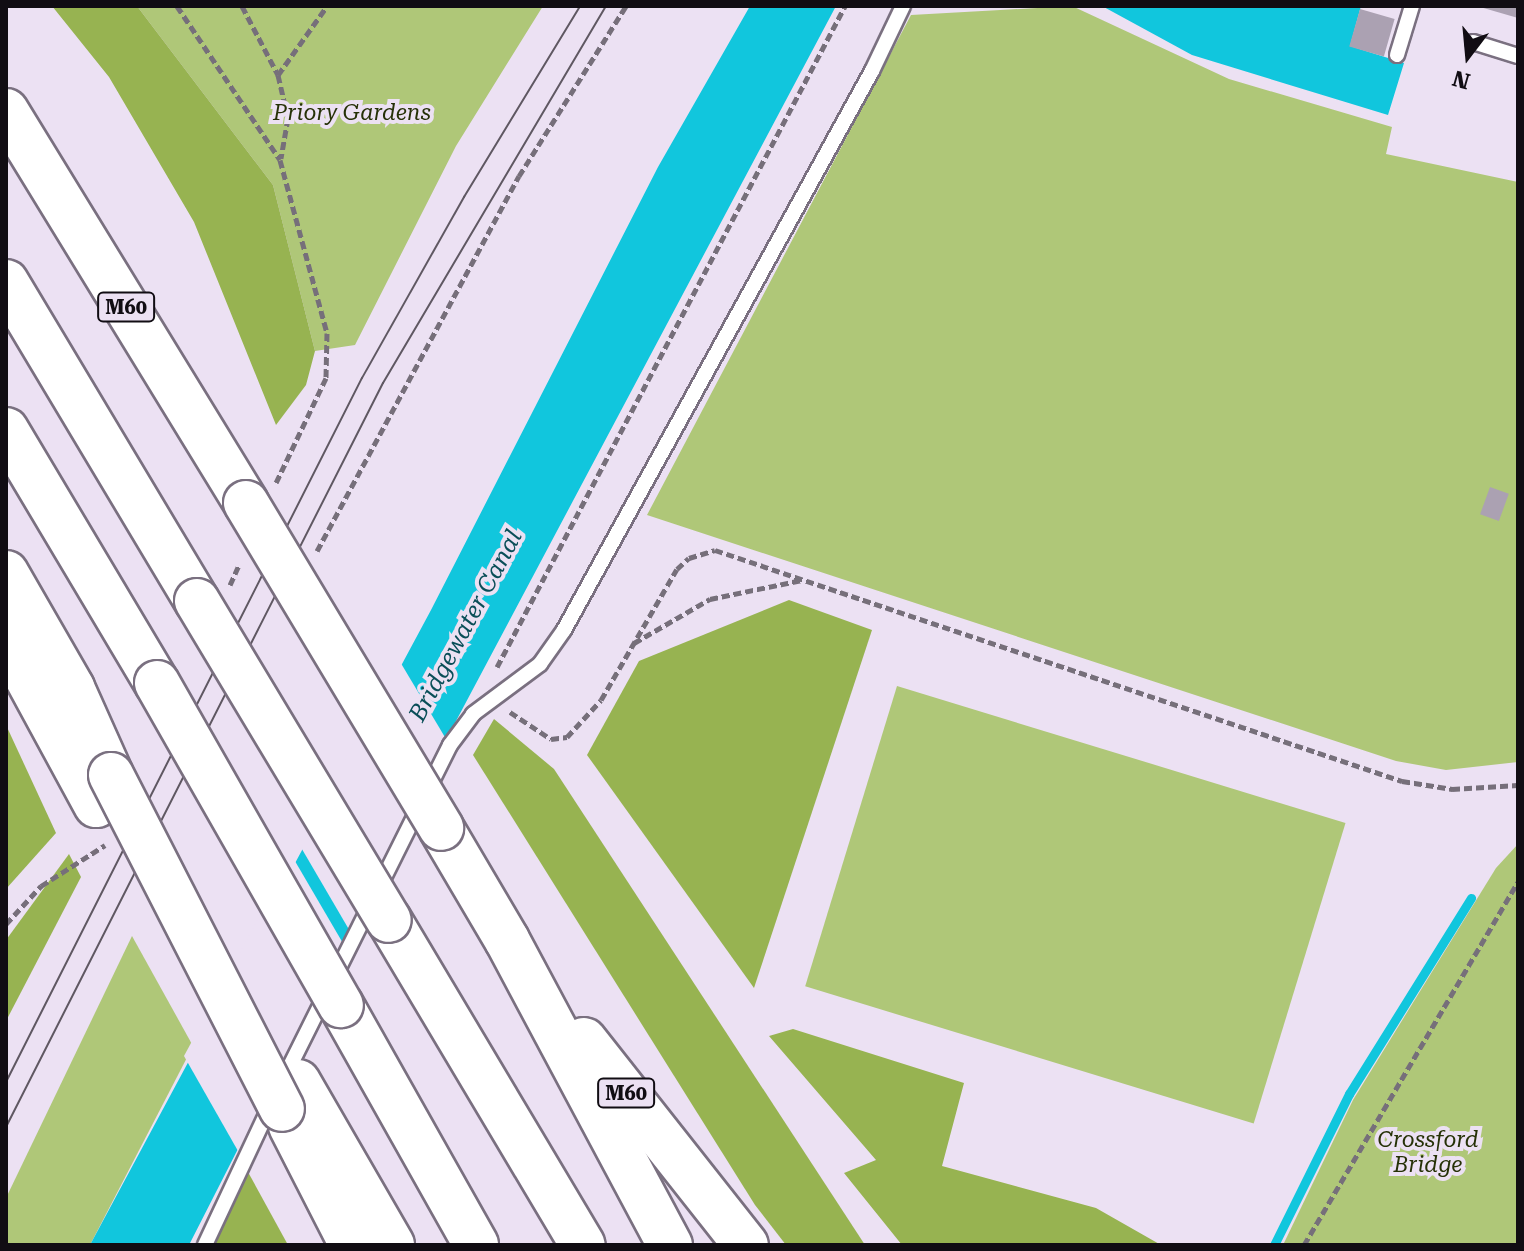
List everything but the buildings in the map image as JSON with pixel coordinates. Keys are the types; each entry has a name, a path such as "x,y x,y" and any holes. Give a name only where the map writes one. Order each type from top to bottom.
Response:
{"highway":[{"name":"M60","path":"6,111 246,503 507,940 670,1245"},
{"path":"6,282 583,1245"},
{"path":"6,430 157,683 476,1245"},
{"path":"6,573 72,688 109,779 352,1245"},
{"path":"6,639 109,779 282,1110 325,1245"},
{"name":"M60","path":"507,940 746,1245"},
{"path":"282,1110 392,1245"}],"lane":[{"path":"205,1245 450,745 490,699 540,664 564,630 865,85 903,6"},
{"path":"1397,55 1412,6"},
{"path":"1473,42 1518,56"}],"path":[{"path":"242,6 278,75 288,118 280,160"},
{"path":"278,75 327,6"},
{"path":"316,554 519,176 626,6"},
{"path":"845,6 495,672 490,699 551,739 567,737 601,700 677,569 703,552 729,552 1402,781 1452,789 1518,785"},
{"path":"633,643 710,599 805,580"},
{"path":"1304,1245 1518,882"}],"green space":[{"path":"52,6 137,6 273,185 315,351 306,385 276,425 194,222 109,77"},
{"name":"Priory Gardens","path":"137,6 543,6 456,146 355,345 315,351 273,185"},
{"path":"1072,6 1229,79 1392,127 1386,154 1518,182 1518,762 1446,770 1396,761 647,515 911,15"},
{"path":"789,600 872,630 754,988 587,755 639,661"},
{"path":"897,686 1346,823 1254,1123 805,986"},
{"path":"494,719 554,769 865,1245 786,1245 755,1205 473,755"},
{"path":"6,725 56,833 6,889"},
{"name":"Crossford Bridge","path":"1518,844 1518,1245 1283,1245 1353,1100 1496,868"},
{"path":"69,854 81,877 6,1021 6,940"},
{"path":"132,936 193,1046 90,1245 6,1245 6,1198"},
{"path":"793,1029 964,1083 942,1166 1096,1208 1161,1245 902,1245 844,1173 876,1160 769,1036"},
{"path":"248,1172 288,1245 214,1245"}],"water":[{"name":"Bridgewater Canal","path":"750,6 836,6 456,721 189,1245 90,1245 431,610 658,167"},
{"path":"1102,6 1361,6 1350,46 1404,63 1388,115 1192,55"}],"pier":[{"path":"399,660 449,744 351,933 299,844"},
{"path":"292,856 344,945 238,1151 184,1056"}],"waterway":[{"path":"1274,1245 1349,1094 1471,898"}],"tram line":[{"path":"6,1082 362,378 464,197 580,6"},
{"path":"6,1127 383,383 606,6"}]}
